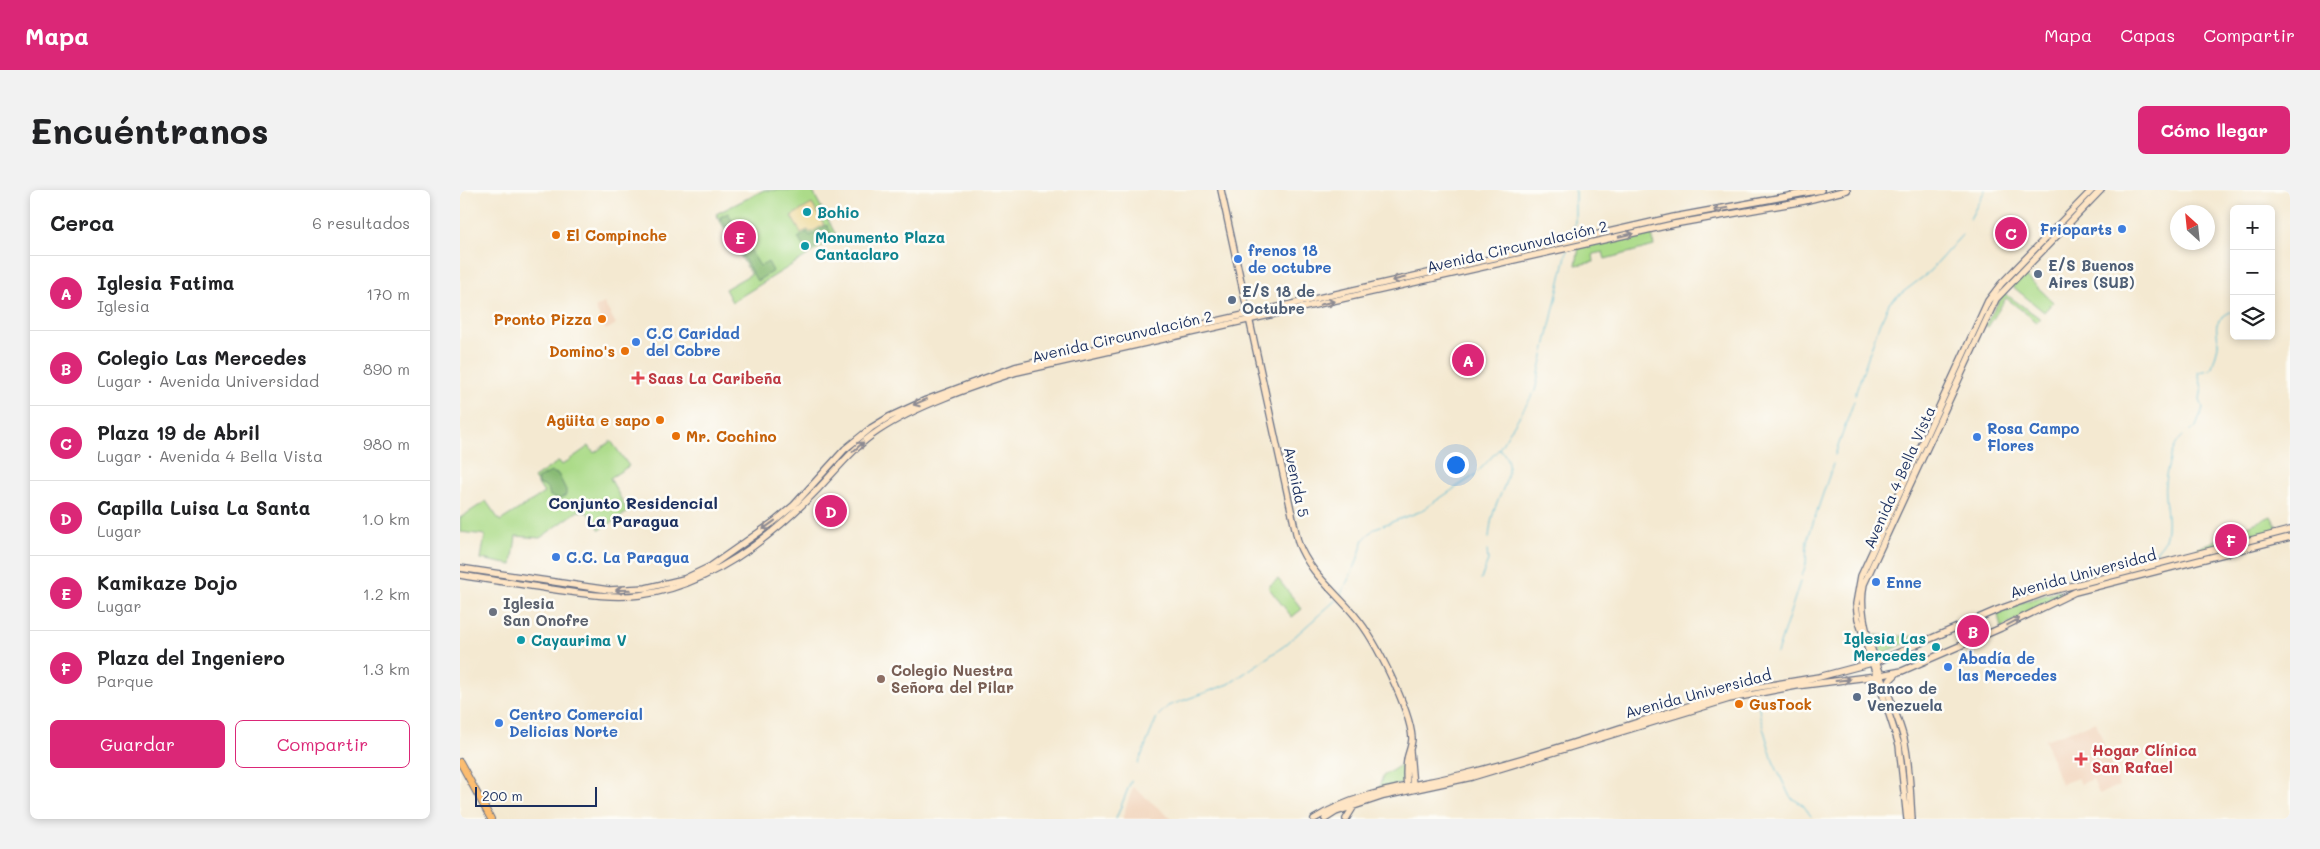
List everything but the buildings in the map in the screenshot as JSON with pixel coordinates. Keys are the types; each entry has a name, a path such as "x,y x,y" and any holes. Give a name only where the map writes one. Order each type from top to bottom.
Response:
{"main road":[{"path":"460,762 492,819"},
{"path":"460,770 487,819"}],"street":[{"name":"Avenida 5","path":"1220,190 1298,542 1306,561 1358,618 1376,648 1409,724 1412,739 1407,760 1410,788"},
{"name":"Avenida Circunvalación 2","path":"460,568 610,590 646,588 684,579 711,566 775,521 794,505 858,438 888,417 984,377 1054,355 1195,322 1248,316 1284,302 1465,260 1566,241 1756,199 1821,190"},
{"name":"Avenida Circunvalación 2","path":"460,575 613,597 651,594 682,587 717,570 772,533 876,432 889,424 953,395 1017,372 1248,316 1674,224 1804,201 1847,190"},
{"name":"Avenida 4 Bella Vista","path":"1896,507 1988,301 2001,284 2092,190"},
{"name":"Avenida 4 Bella Vista","path":"1907,819 1899,745 1875,662 1858,619 1857,591 1861,576 1996,298 2101,190"},
{"path":"889,424 893,430"},
{"path":"841,464 847,468"},
{"name":"Avenida Universidad","path":"1324,819 1355,805 1428,781 1473,772 1740,691 1819,677 1875,662 1997,610 2044,593 2290,530"},
{"name":"Avenida Universidad","path":"1314,819 1344,802 1472,777 1693,709 1755,693 1899,671 2001,628 2075,592 2290,537"},
{"path":"1886,688 1899,671"},
{"name":"Avenida 4 Bella Vista","path":"1879,675 1886,688 1904,739 1912,819"},
{"name":"Avenida 5","path":"1410,751 1413,769 1410,788"},
{"path":"1413,769 1418,776 1428,781"},
{"path":"1346,819 1355,805"}],"shaded area":[{"path":"604,303 616,324 606,330 595,308"},
{"name":"Hogar Clínica San Rafael","path":"2096,722 2119,786 2099,794 2093,779 2081,784 2078,778 2061,784 2045,740"},
{"path":"1133,787 1172,819 1122,819"}],"green space":[{"path":"764,190 812,190 837,237 732,302 725,289 751,274 716,214"},
{"path":"728,213 734,223 730,226 745,250 749,248 760,266 768,262 773,271 757,281 720,217"},
{"path":"827,225 833,236 807,253 798,238 807,232 810,236"},
{"path":"1651,231 1654,246 1605,259 1603,252 1593,254 1594,262 1576,265 1579,247"},
{"path":"2023,273 2053,302 2044,312 2012,286"},
{"path":"2004,293 2041,319 2037,322 2006,298 1988,327 1985,325"},
{"path":"611,441 629,466 610,478 628,512 600,530 588,513 578,511 540,538 516,536 512,565 481,559 485,535 460,532 460,518 486,501 500,521 544,493 534,478 559,461 562,465 589,446 594,453"},
{"path":"551,472 558,474 566,490 566,495 560,499 550,496 548,488 539,484 537,479"},
{"path":"2271,516 2279,531 2197,553 2196,549"},
{"path":"1278,579 1302,609 1292,617 1268,587"},
{"path":"2059,591 2062,594 2001,628 1997,610"},
{"path":"1875,635 1918,637 1882,654"},
{"path":"1404,763 1402,784 1378,790 1383,776"}],"sand":[{"path":"812,204 824,225 810,233 808,230 801,233 791,216"}],"waterway":[{"path":"1571,238 1575,222 1575,190"},
{"path":"1970,219 1985,190"},
{"path":"1855,395 1879,325 1890,302 1927,274 1962,235"},
{"path":"1340,596 1356,564 1364,539 1375,528 1419,512 1475,475 1499,449 1535,391 1567,251"},
{"path":"2191,431 2196,427 2203,408 2200,399 2202,388 2198,372 2210,370 2212,367 2218,346 2217,325 2220,319 2230,312"},
{"path":"1835,455 1854,401"},
{"path":"2153,562 2155,554 2166,536 2165,482 2167,472 2173,450 2183,436"},
{"path":"1489,538 1493,514 1504,487 1508,470 1508,462 1505,455 1499,449"},
{"path":"1802,576 1806,564 1807,541 1833,464"},
{"path":"1481,579 1488,561 1487,550"},
{"path":"1777,653 1800,582"},
{"path":"1138,764 1157,717 1168,706 1229,684 1284,646 1337,599"},
{"path":"1758,698 1760,717 1773,761 1790,797 1803,805 1811,816"},
{"path":"1116,819 1131,781"}],"place":[{"name":"Bohio","path":"807,212"},
{"name":"Frioparts","path":"2122,229"},
{"name":"Plaza 19 de Abril","path":"2011,233"},
{"name":"El Compinche","path":"556,235"},
{"name":"Kamikaze Dojo","path":"740,237"},
{"name":"Monumento Plaza Cantaclaro","path":"805,246"},
{"name":"frenos 18 de octubre","path":"1238,259"},
{"name":"E/S Buenos Aires (SUB)","path":"2038,274"},
{"name":"E/S 18 de Octubre","path":"1232,300"},
{"name":"Pronto Pizza","path":"602,319"},
{"name":"C.C Caridad del Cobre","path":"636,342"},
{"name":"Domino's","path":"625,351"},
{"name":"Iglesia Fatima","path":"1468,360"},
{"name":"Saas La Caribeña","path":"638,378"},
{"name":"Agüita e sapo","path":"660,420"},
{"name":"Mr. Cochino","path":"676,436"},
{"name":"Rosa Campo Flores","path":"1977,437"},
{"name":"Capilla Luisa La Santa","path":"831,511"},
{"name":"Plaza del Ingeniero","path":"2231,540"},
{"name":"C.C. La Paragua","path":"556,557"},
{"name":"Enne","path":"1876,582"},
{"name":"Iglesia San Onofre","path":"493,612"},
{"name":"Colegio Las Mercedes","path":"1973,631"},
{"name":"Cayaurima V","path":"521,640"},
{"name":"Iglesia Las Mercedes","path":"1936,647"},
{"name":"Abadía de las Mercedes","path":"1948,667"},
{"name":"Colegio Nuestra Señora del Pilar","path":"881,679"},
{"name":"Banco de Venezuela","path":"1857,697"},
{"name":"GusTock","path":"1739,704"},
{"name":"Centro Comercial Delicias Norte","path":"499,723"},
{"name":"Hogar Clínica San Rafael","path":"2081,759"}],"district":[{"name":"Conjunto Residencial La Paragua","path":"633,511"}]}
